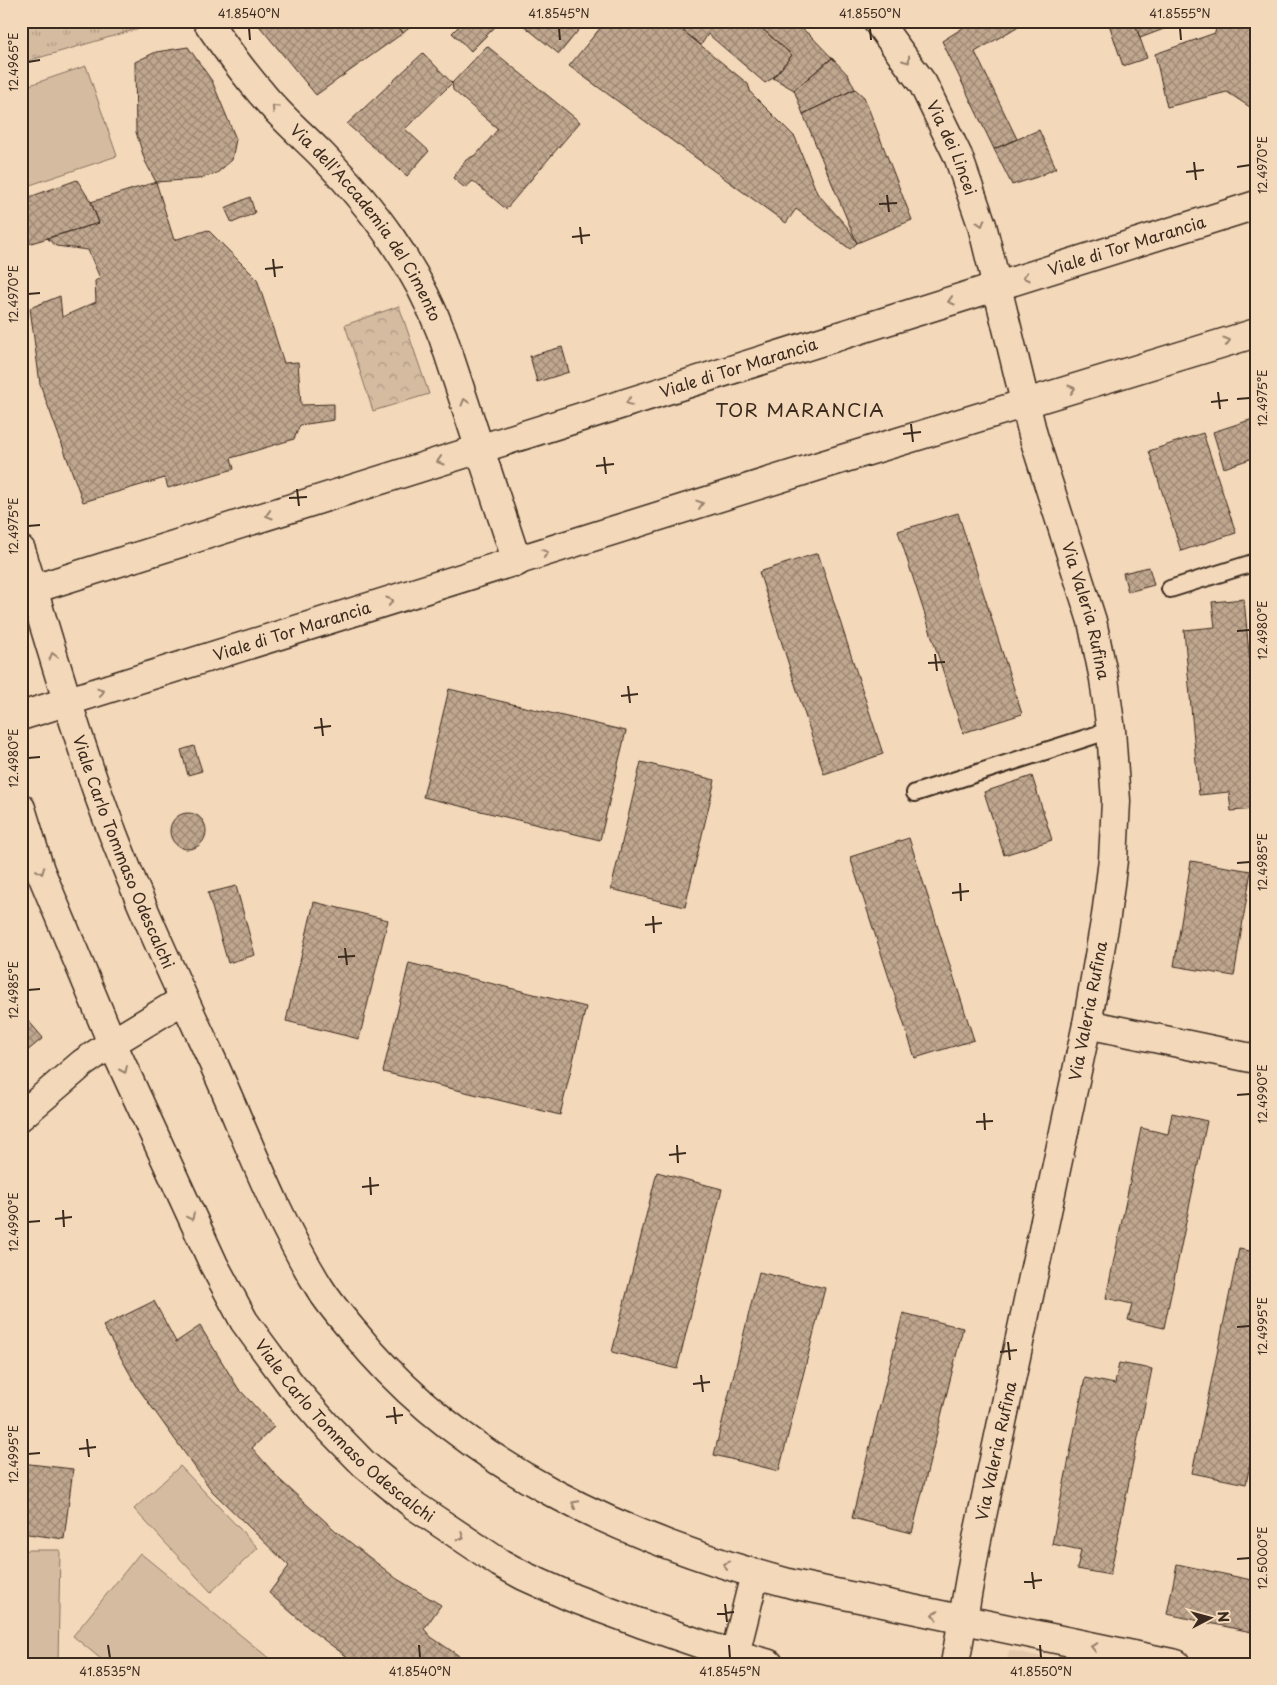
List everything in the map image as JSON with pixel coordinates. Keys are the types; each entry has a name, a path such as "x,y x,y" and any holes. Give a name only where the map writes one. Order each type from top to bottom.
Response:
{"street":[{"name":"Via dell'Accademia del Cimento","path":"206,21 263,96 356,192 412,269 434,314 480,448"},
{"name":"Via dei Lincei","path":"877,21 923,84 958,156 982,225 997,286"},
{"name":"Viale di Tor Marancia","path":"27,591 1256,206"},
{"path":"997,286 1025,402"},
{"name":"Viale di Tor Marancia","path":"21,716 1025,402 1256,333"},
{"name":"Via Valeria Rufina","path":"963,1620 976,1544 1087,1024 1106,916 1113,860 1116,801 1111,730 1104,679 1092,621 1033,435 1025,402"},
{"path":"480,448 517,562"},
{"path":"21,550 27,591 67,703"},
{"name":"Viale Carlo Tommaso Odescalchi","path":"67,703 116,843 183,1000 299,1253 332,1305 389,1373 452,1429 531,1481 592,1513 674,1548 792,1584 1176,1664"},
{"name":"Viale Carlo Tommaso Odescalchi","path":"21,808 40,870 112,1043 203,1243 244,1321 292,1385 345,1446 415,1506 500,1563 524,1576 599,1608 769,1664"},
{"path":"21,1116 83,1063 183,1000"},
{"path":"1087,1024 1256,1059"},
{"path":"735,1654 755,1574"},
{"path":"955,1664 963,1620"}],"lane":[{"path":"1170,589 1256,562"},
{"path":"915,793 1111,730"}],"shaded area":[{"path":"1009,1650 1076,1664 1006,1664"}],"green space":[{"path":"21,21 165,21 21,63"},
{"path":"86,66 117,156 21,188 21,88"},
{"path":"399,306 429,394 373,411 345,325"},
{"path":"180,1466 258,1548 211,1592 134,1509"},
{"path":"21,1550 60,1550 58,1664 21,1664"},
{"path":"140,1553 276,1664 107,1664 73,1636"}],"building":[{"path":"257,21 394,21 403,33 316,95"},
{"path":"394,21 418,21 403,33"},
{"path":"464,21 497,21 499,23 471,51 452,33"},
{"path":"518,21 586,21 559,54"},
{"path":"606,21 671,21 748,84 751,93 795,137 817,193 848,228 857,243 850,249 796,209 786,223 569,66"},
{"path":"671,21 761,21 758,25 792,55 773,78 765,83 708,34 701,45"},
{"path":"761,21 791,21 810,35 832,58 794,90 773,78 792,55 758,25"},
{"path":"974,21 1027,21 975,52 1017,139 994,149 942,41"},
{"path":"1108,21 1134,21 1147,58 1123,66"},
{"path":"1134,21 1166,21 1169,27 1140,38"},
{"path":"1218,21 1256,21 1256,111 1227,92 1167,107 1155,54 1215,33"},
{"path":"487,46 580,122 506,209 473,181 465,188 453,178 466,160 477,154 498,129 453,90 452,83"},
{"path":"188,47 212,81 236,139 232,160 217,173 198,179 156,182 145,161 136,132 135,62 156,52"},
{"path":"423,53 452,83 405,129 429,151 407,176 347,124"},
{"path":"832,58 848,75 855,89 803,114 794,90"},
{"path":"855,89 864,97 912,220 857,243 803,114"},
{"path":"1039,130 1056,168 1037,177 1012,185 994,149"},
{"path":"77,180 91,202 99,223 21,246 21,200"},
{"path":"156,182 174,240 208,230 257,279 284,363 298,362 301,405 334,404 334,420 300,425 294,439 231,458 234,469 168,488 165,478 83,502 40,384 30,308 60,296 62,317 96,302 95,281 100,278 88,250 56,246 47,238 99,223 91,202"},
{"path":"250,197 255,213 232,223 225,208"},
{"path":"562,347 569,372 537,382 530,356"},
{"path":"1256,418 1256,457 1224,468 1213,432"},
{"path":"1203,433 1236,533 1181,551 1149,451"},
{"path":"958,513 1022,714 963,733 898,531"},
{"path":"818,553 883,754 824,774 759,572"},
{"path":"1149,567 1154,585 1128,592 1123,573"},
{"path":"1244,599 1256,729 1256,809 1231,811 1229,792 1199,795 1184,630 1215,627 1212,602"},
{"path":"449,689 626,731 600,840 423,797"},
{"path":"194,746 202,771 188,775 181,750"},
{"path":"641,762 715,780 685,907 611,889"},
{"path":"1032,776 1052,840 1004,855 984,792"},
{"path":"188,813 200,819 206,831 200,843 188,849 176,843 170,831 176,819"},
{"path":"909,838 974,1040 915,1058 850,857"},
{"path":"1191,861 1251,871 1234,976 1174,966"},
{"path":"236,886 255,955 228,963 208,893"},
{"path":"314,902 388,920 359,1039 286,1021"},
{"path":"409,963 586,1007 560,1115 383,1072"},
{"path":"21,1012 43,1038 21,1056"},
{"path":"1172,1113 1207,1121 1164,1328 1128,1320 1132,1304 1106,1298 1141,1128 1168,1134"},
{"path":"657,1172 722,1189 677,1369 612,1352"},
{"path":"1239,1249 1256,1252 1256,1436 1246,1484 1192,1473"},
{"path":"759,1272 825,1288 779,1471 714,1455"},
{"path":"154,1301 176,1342 200,1326 238,1388 274,1427 252,1448 280,1480 337,1532 397,1579 441,1605 424,1629 431,1637 471,1664 357,1664 316,1634 269,1593 289,1566 212,1491 138,1388 103,1326"},
{"path":"903,1313 963,1328 912,1533 852,1518"},
{"path":"1119,1363 1152,1369 1110,1575 1077,1569 1081,1550 1052,1544 1085,1378 1115,1384"},
{"path":"21,1463 73,1469 64,1539 21,1533"},
{"path":"1177,1564 1256,1581 1256,1633 1167,1614"}],"district":[{"name":"TOR MARANCIA","path":"800,410"}]}
